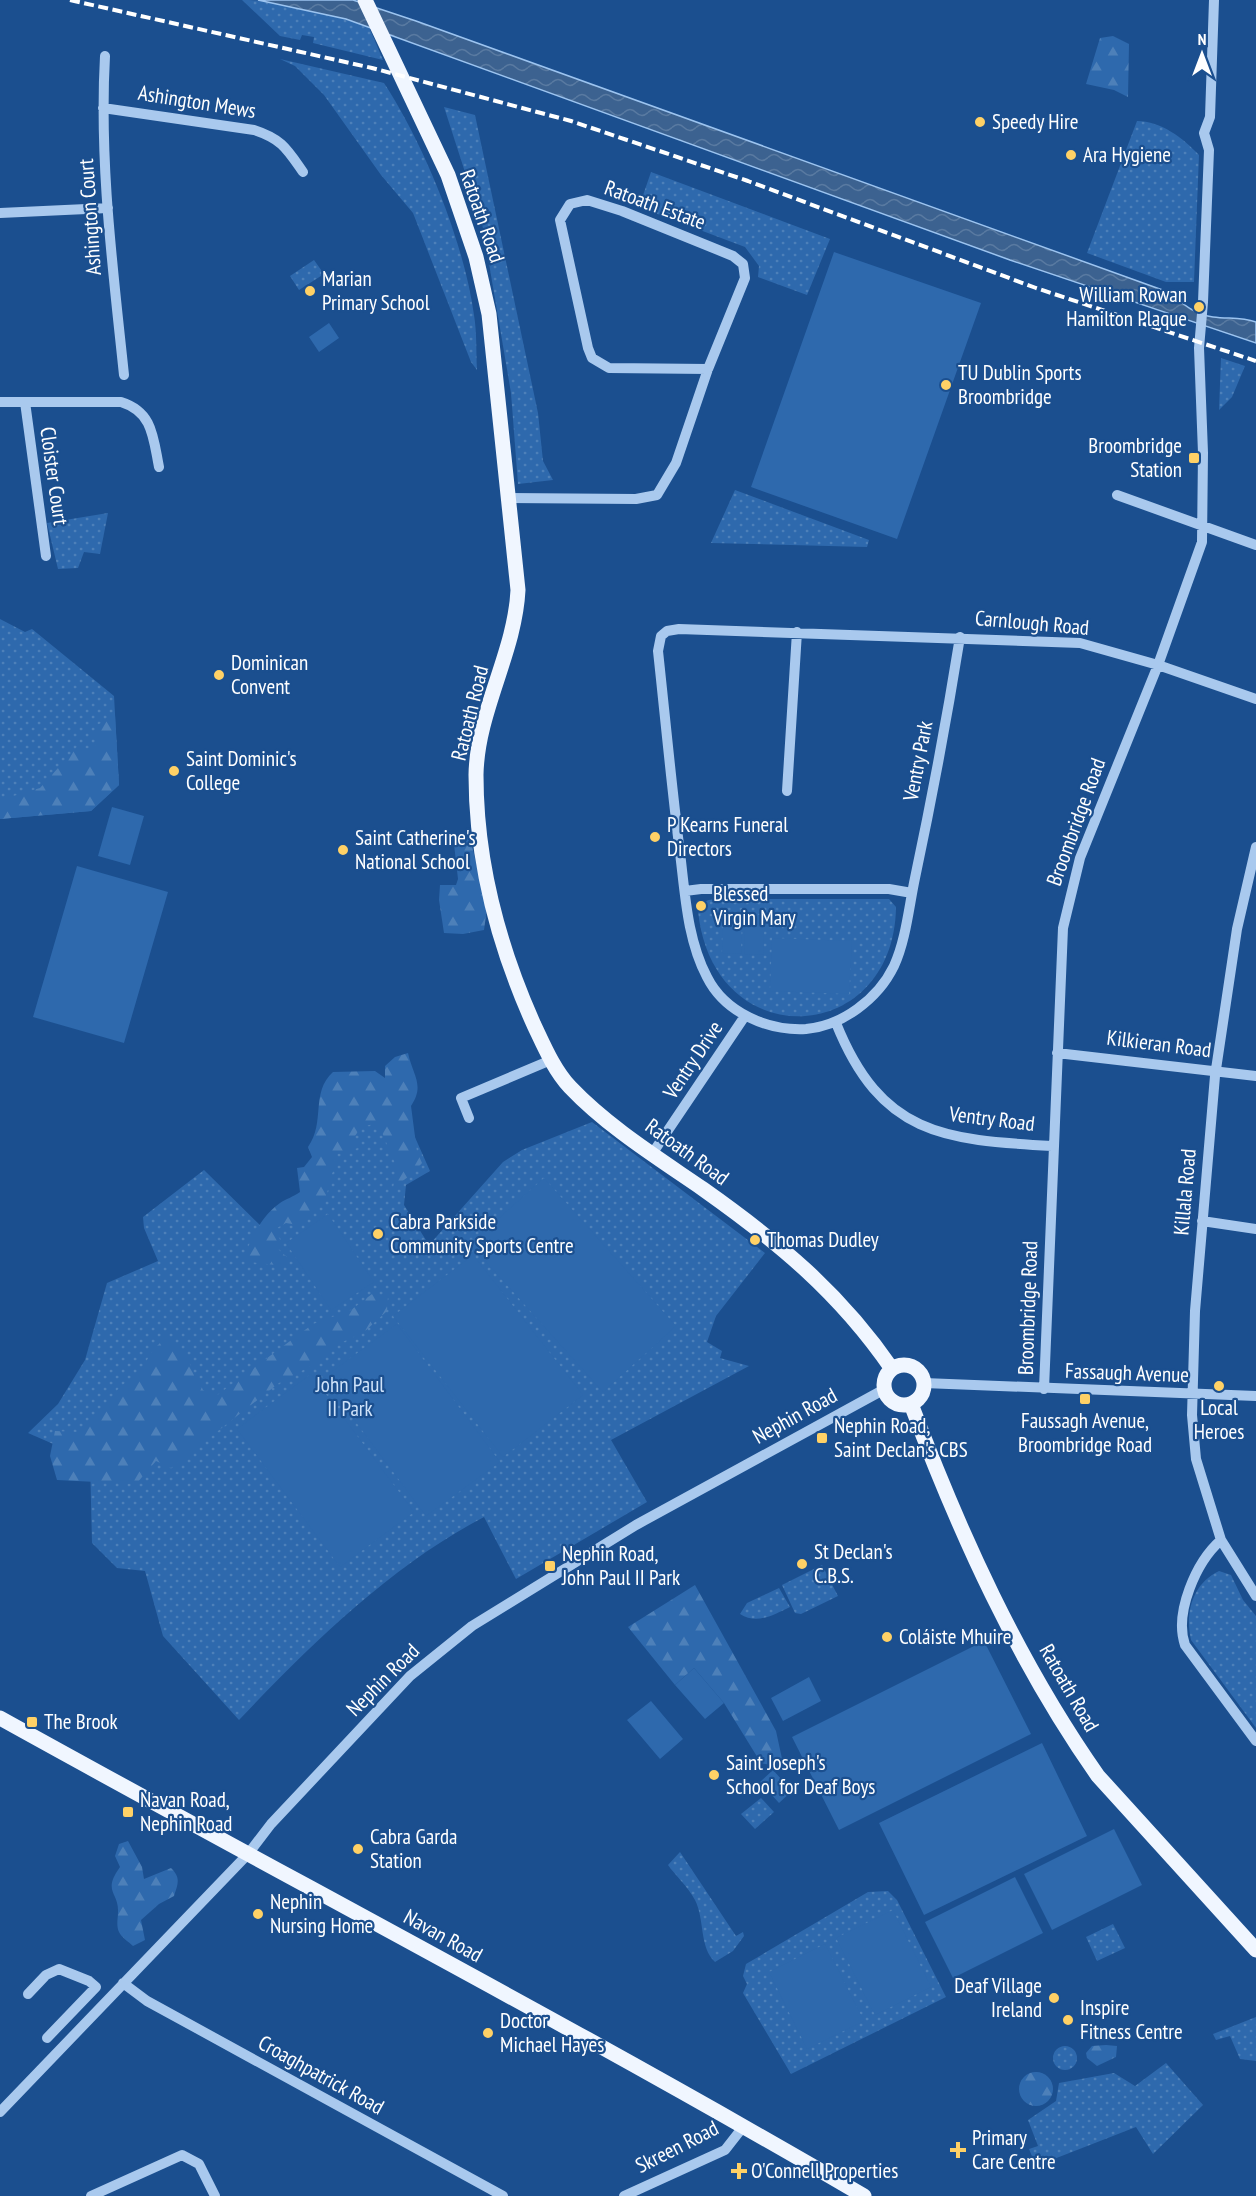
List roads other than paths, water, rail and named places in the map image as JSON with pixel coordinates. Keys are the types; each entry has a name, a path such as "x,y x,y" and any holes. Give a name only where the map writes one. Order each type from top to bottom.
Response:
{"main road":[{"name":"Ratoath Road","path":"365,0 457,198 486,296 516,555 517,611 480,746 476,775 477,797 487,875 502,943 525,1005 551,1060 576,1092 652,1154 765,1235 806,1268 853,1316 892,1369"},
{"path":"901,1365 912,1366 921,1375 924,1383 921,1397 911,1404 897,1405 887,1397 884,1390 885,1377 892,1369 901,1365"},
{"name":"Ratoath Road","path":"911,1404 959,1528 1064,1725 1098,1776 1256,1950"},
{"name":"Navan Road","path":"0,1718 743,2127 864,2196"}],"street":[{"name":"Broombridge Road","path":"1044,1389 1062,928 1080,858 1158,665 1197,558 1204,528 1199,351 1209,150 1204,133 1210,117 1214,0"},
{"name":"Ashington Court","path":"105,56 103,108 108,208 124,375"},
{"name":"Ashington Mews","path":"103,108 254,130 274,137 284,144 303,172"},
{"name":"Ratoath Estate","path":"508,498 636,499 657,495 676,463 708,369 745,278 743,264 733,255 622,211 586,200 570,204 560,220 592,358 609,368 708,369"},
{"path":"0,213 108,208"},
{"path":"0,402 122,402 136,406 147,417 159,466"},
{"name":"Cloister Court","path":"26,402 46,556"},
{"path":"1117,495 1256,545"},
{"name":"Carnlough Road","path":"661,636 667,631 679,629 960,637 1080,643 1158,665 1256,699"},
{"path":"787,791 797,632"},
{"name":"Ventry Park","path":"661,636 658,644 660,674 685,891 692,932 707,978 725,1000 745,1016 792,1029 836,1023 864,1004 884,982 894,966 912,893 949,708 960,637"},
{"name":"Killala Road","path":"1256,847 1237,929 1216,1070 1202,1221 1193,1395 1197,1460 1221,1540 1256,1596"},
{"path":"685,891 701,889 889,890 912,893"},
{"name":"Ventry Drive","path":"652,1154 745,1016"},
{"name":"Ventry Road","path":"836,1023 843,1042 869,1084 884,1103 902,1115 939,1133 963,1138 1052,1146"},
{"name":"Kilkieran Road","path":"1057,1053 1256,1076"},
{"path":"469,1118 461,1098 551,1060"},
{"path":"1202,1221 1256,1229"},
{"name":"Fassaugh Avenue","path":"924,1383 1256,1396"},
{"name":"Nephin Road","path":"0,2112 248,1854 271,1824 410,1676 472,1626 606,1542 884,1390"},
{"path":"1221,1540 1208,1552 1197,1572 1180,1621 1181,1633 1185,1645 1256,1741"},
{"path":"28,1994 46,1975 59,1969 88,1981 96,1987 50,2035 65,2044"},
{"name":"Croaghpatrick Road","path":"123,1983 147,2001 502,2196"},
{"name":"Skreen Road","path":"624,2196 725,2150 743,2127"},
{"path":"91,2196 182,2155 199,2164 215,2196"}],"water":[{"path":"258,0 353,0 416,21 1168,292 1200,314 1256,322 1256,343 1010,260 346,19"}],"railway":[{"path":"70,0 372,68 571,121 748,181 1036,288 1256,361"}],"place":[{"name":"Speedy Hire","path":"980,122"},
{"name":"Ara Hygiene","path":"1071,155"},
{"name":"Marian Primary School","path":"310,291"},
{"name":"William Rowan Hamilton Plaque","path":"1199,307"},
{"name":"TU Dublin Sports Broombridge","path":"946,385"},
{"name":"Broombridge Station","path":"1194,458"},
{"name":"Dominican Convent","path":"219,675"},
{"name":"Saint Dominic's College","path":"174,771"},
{"name":"P Kearns Funeral Directors","path":"655,837"},
{"name":"Saint Catherine's National School","path":"343,850"},
{"name":"Blessed Virgin Mary","path":"701,906"},
{"name":"Cabra Parkside Community Sports Centre","path":"378,1234"},
{"name":"Thomas Dudley","path":"755,1240"},
{"name":"Local Heroes","path":"1219,1386"},
{"name":"Faussagh Avenue, Broombridge Road","path":"1085,1399"},
{"name":"Nephin Road, Saint Declan's CBS","path":"822,1438"},
{"name":"St Declan's C.B.S.","path":"802,1564"},
{"name":"Nephin Road, John Paul II Park","path":"550,1566"},
{"name":"Coláiste Mhuire","path":"887,1637"},
{"name":"The Brook","path":"32,1722"},
{"name":"Saint Joseph's School for Deaf Boys","path":"714,1775"},
{"name":"Navan Road, Nephin Road","path":"128,1812"},
{"name":"Cabra Garda Station","path":"358,1849"},
{"name":"Nephin Nursing Home","path":"258,1914"},
{"name":"Deaf Village Ireland","path":"1054,1998"},
{"name":"Inspire Fitness Centre","path":"1068,2020"},
{"name":"Doctor Michael Hayes","path":"488,2033"},
{"name":"Primary Care Centre","path":"958,2150"},
{"name":"O'Connell Properties","path":"739,2171"}],"park label":[{"name":"John Paul II Park","path":"350,1397"}]}
